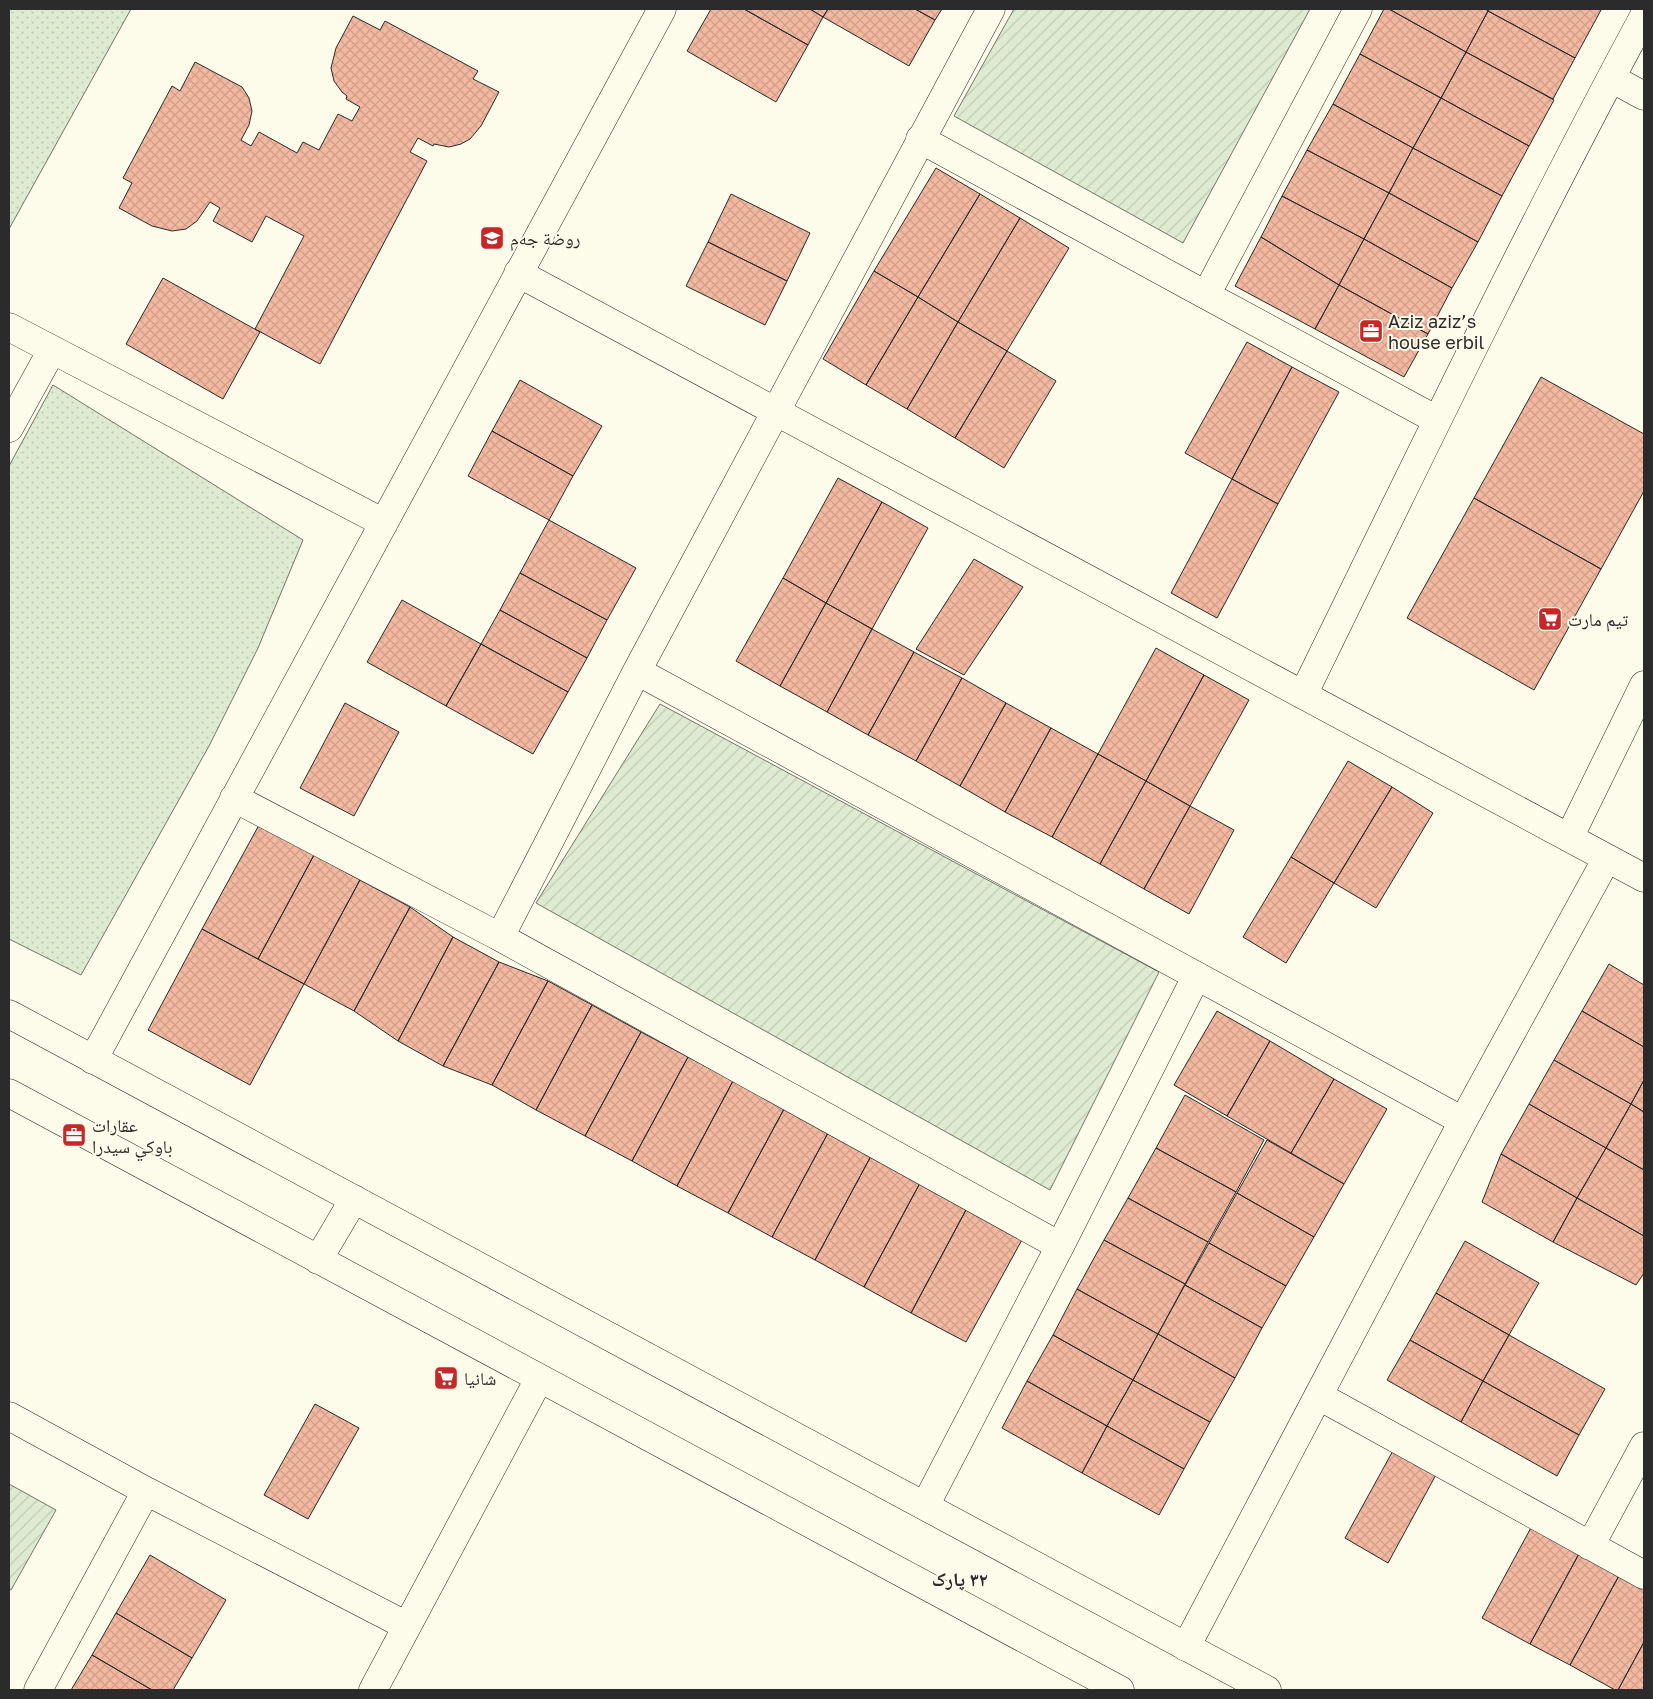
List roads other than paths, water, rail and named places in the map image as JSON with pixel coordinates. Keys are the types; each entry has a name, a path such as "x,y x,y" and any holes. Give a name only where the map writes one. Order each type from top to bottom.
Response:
{"street":[{"path":"93,1060 662,9"},
{"path":"500,937 637,671 991,9"},
{"path":"1206,295 1358,9"},
{"path":"1303,695 1437,420 1644,16"},
{"path":"1611,78 1644,96"},
{"path":"920,139 1437,420"},
{"path":"518,273 1644,878"},
{"path":"9,327 384,523"},
{"path":"9,428 52,350"},
{"path":"637,671 1464,1121"},
{"path":"1569,838 1644,685"},
{"path":"234,798 500,937 1060,1246"},
{"path":"1186,1647 1464,1121 1607,858"},
{"path":"925,1506 1060,1246 1196,976"},
{"path":"9,1014 1267,1690"},
{"path":"9,1093 1120,1690"},
{"path":"318,1260 354,1200"},
{"path":"373,1690 539,1379"},
{"path":"1319,1396 1644,1575"},
{"path":"9,1416 146,1491 407,1626"},
{"path":"1590,1546 1644,1446"},
{"path":"38,1690 146,1491"}],"place":[{"name":"روضة جەم","path":"492,238"},
{"name":"Aziz aziz’s house erbil","path":"1371,331"},
{"name":"تيم مارت","path":"1550,619"},
{"name":"عقارات باوكي سيدرا","path":"74,1135"},
{"name":"شانيا","path":"446,1378"}],"district":[{"name":"٣٢ پارک","path":"960,1578"}]}
